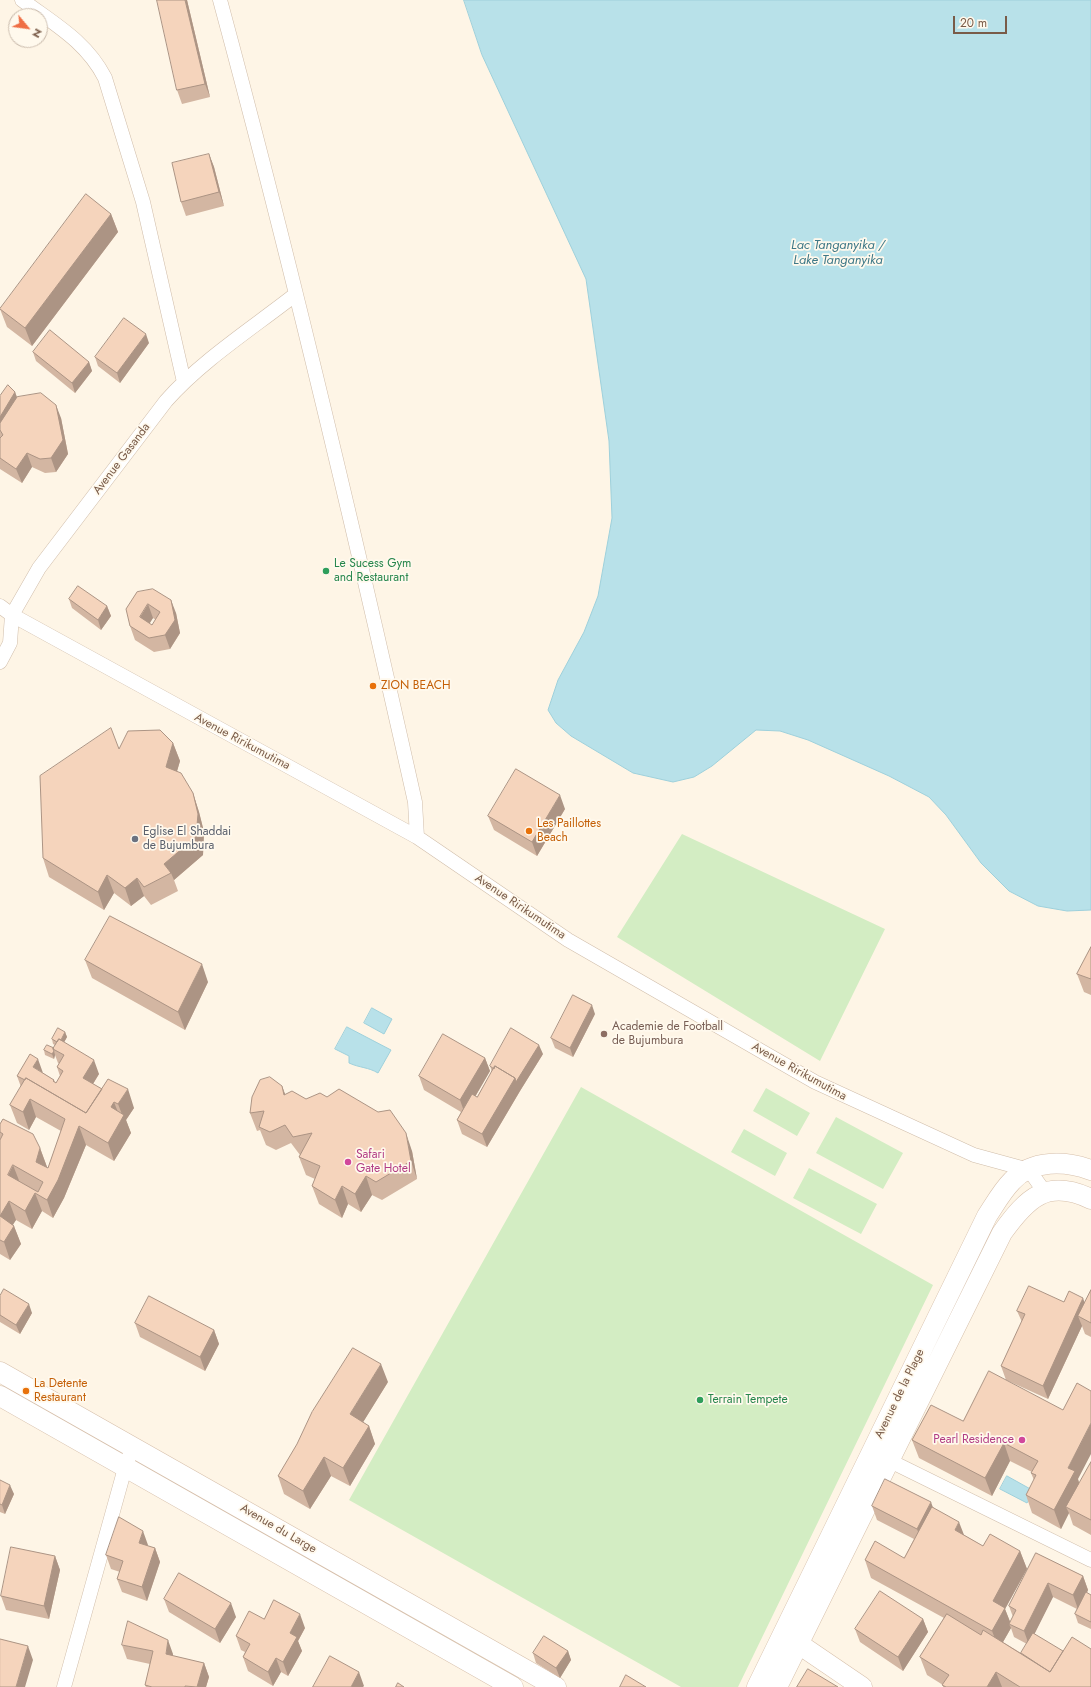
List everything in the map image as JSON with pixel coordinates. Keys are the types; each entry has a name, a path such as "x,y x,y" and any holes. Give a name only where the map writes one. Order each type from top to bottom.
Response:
{"main road":[{"name":"Avenue de la Plage","path":"778,1687 791,1638 871,1452 986,1216 1013,1179 1029,1170 1047,1163 1062,1163 1091,1170"},
{"path":"1044,1191 1058,1190 1077,1192 1091,1199"},
{"name":"Avenue de la Plage","path":"758,1687 791,1638 890,1460 1002,1233 1016,1214 1030,1200 1044,1191"},
{"name":"Avenue du Large","path":"0,1372 556,1687"},
{"name":"Avenue du Large","path":"0,1396 513,1687"},
{"path":"791,1638 862,1687"}],"street":[{"path":"22,0 79,41 98,64 105,78 143,202 184,382"},
{"path":"220,0 257,138 369,596 416,802 416,836"},
{"name":"Avenue Gasanda","path":"0,662 10,643 12,615 39,568 166,401 184,382 296,294"},
{"name":"Avenue Ririkumutima","path":"0,606 12,615 416,836 568,940 815,1082 853,1101 974,1155 1029,1170"},
{"path":"1029,1170 1044,1191"},
{"path":"64,1687 125,1468 133,1446"},
{"path":"871,1452 1091,1560"}],"green space":[{"path":"682,834 885,929 820,1061 617,937"},
{"path":"581,1087 933,1285 738,1687 681,1687 349,1500"},
{"path":"766,1088 810,1113 797,1136 753,1111"},
{"path":"836,1117 903,1153 883,1189 816,1153"},
{"path":"744,1129 787,1153 775,1176 731,1152"},
{"path":"809,1168 877,1204 861,1234 793,1198"}],"water":[{"name":"Lac Tanganyika / Lake Tanganyika","path":"464,0 1091,0 1091,910 1067,911 1038,906 1009,891 981,863 946,815 929,797 889,776 808,740 780,731 756,730 712,766 694,777 673,782 633,773 571,736 556,723 548,710 558,680 584,632 598,596 612,518 609,441 586,279 482,55"},
{"path":"372,1008 392,1019 384,1034 364,1023"},
{"path":"347,1027 391,1050 378,1073 349,1063 349,1056 335,1049"},
{"path":"1007,1476 1034,1491 1027,1503 1000,1489"}],"building":[{"path":"157,0 185,0 205,84 177,90"},
{"path":"209,154 219,192 181,202 172,163"},
{"path":"86,194 111,214 25,328 0,309"},
{"path":"124,318 146,334 117,373 95,357"},
{"path":"50,330 89,362 72,383 33,352"},
{"path":"8,385 15,392 0,417 0,396"},
{"path":"41,393 56,405 63,440 51,458 40,459 27,453 16,469 0,458 0,438 3,435 0,430 0,423 17,397"},
{"path":"78,586 107,606 98,620 69,599"},
{"path":"153,589 171,600 175,620 165,635 149,638 130,626 126,609 137,592","holes":["148,604 160,612 152,625 140,617"]},
{"path":"111,728 119,749 128,731 160,730 173,743 166,767 181,773 193,793 198,814 196,837 164,864 171,873 144,887 137,878 125,888 107,875 98,892 43,858 40,776"},
{"path":"516,769 560,795 532,842 488,816"},
{"path":"110,916 202,964 178,1012 85,960"},
{"path":"1091,947 1091,979 1077,974"},
{"path":"573,995 592,1005 570,1048 551,1038"},
{"path":"58,1028 65,1032 61,1040 59,1039 57,1042 52,1039"},
{"path":"511,1028 539,1045 516,1082 515,1078 495,1066 494,1069 490,1066"},
{"path":"443,1034 485,1058 460,1100 419,1076"},
{"path":"59,1039 94,1060 83,1078 102,1089 86,1113 26,1078 25,1080 17,1076 30,1054 38,1059 33,1067 54,1080 53,1081 56,1083 63,1071 57,1067 64,1055 53,1049"},
{"path":"47,1045 54,1048 52,1054 44,1050"},
{"path":"495,1066 515,1078 482,1134 457,1120 472,1094 477,1097"},
{"path":"270,1077 282,1086 284,1095 292,1091 306,1099 320,1093 327,1097 339,1089 378,1112 390,1110 406,1133 411,1161 376,1182 366,1176 355,1194 342,1186 335,1200 312,1186 320,1166 299,1157 312,1133 293,1137 285,1125 270,1132 259,1127 264,1111 250,1113 252,1097 260,1080"},
{"path":"26,1078 86,1113 108,1079 128,1089 118,1104 114,1102 111,1107 124,1115 108,1143 79,1126 58,1180 47,1200 35,1193 25,1211 9,1201 0,1216 0,1140 3,1134 0,1132 0,1124 3,1119 33,1134 40,1148 36,1162 48,1168 65,1119 30,1099 23,1112 10,1105","holes":["13,1165 43,1182 38,1192 8,1175"]},
{"path":"0,1216 14,1226 4,1242 0,1240"},
{"path":"1029,1286 1064,1302 1069,1291 1083,1298 1043,1386 1001,1366 1025,1314 1017,1311"},
{"path":"4,1289 29,1304 16,1325 0,1315 0,1296"},
{"path":"1091,1290 1091,1323 1078,1316"},
{"path":"149,1296 214,1330 200,1357 135,1323"},
{"path":"353,1348 381,1364 350,1414 369,1426 343,1468 324,1457 303,1491 278,1476 297,1444 312,1412"},
{"path":"989,1371 1063,1410 1077,1383 1091,1391 1091,1423 1068,1468 1075,1471 1054,1510 1026,1495 1036,1475 1031,1473 1038,1461 1004,1443 985,1478 912,1440 931,1405 963,1421"},
{"path":"1091,1462 1091,1520 1066,1507"},
{"path":"885,1479 931,1502 917,1529 872,1506"},
{"path":"0,1480 10,1485 2,1505 0,1504"},
{"path":"932,1507 959,1522 955,1530 983,1546 990,1534 1020,1551 993,1601 1005,1608 992,1631 865,1560 875,1541 904,1558"},
{"path":"119,1517 143,1531 139,1543 155,1548 142,1587 117,1579 123,1561 106,1555"},
{"path":"11,1547 55,1556 44,1606 1,1596"},
{"path":"1036,1553 1083,1576 1073,1595 1048,1583 1024,1631 1009,1624 1016,1610 1009,1606"},
{"path":"179,1573 231,1603 215,1629 164,1599"},
{"path":"880,1591 923,1619 898,1657 855,1629"},
{"path":"1086,1592 1091,1595 1091,1622 1075,1614"},
{"path":"274,1600 300,1614 290,1633 297,1637 283,1662 276,1658 268,1672 243,1657 250,1644 236,1636 249,1611 264,1619"},
{"path":"947,1614 981,1635 983,1630 1050,1672 1072,1637 1091,1649 1091,1687 1020,1687 996,1672 987,1687 946,1687 942,1685 949,1675 920,1657"},
{"path":"128,1621 168,1640 166,1654 204,1663 197,1687 152,1687 145,1685 153,1651 122,1645"},
{"path":"1033,1633 1063,1651 1050,1672 1021,1653"},
{"path":"544,1636 568,1651 556,1668 533,1653"},
{"path":"0,1639 28,1646 16,1687 0,1687"},
{"path":"330,1656 359,1672 351,1687 313,1687"},
{"path":"808,1669 838,1687 797,1687"},
{"path":"626,1675 646,1687 620,1687"},
{"path":"398,1683 404,1687 396,1687"}],"place":[{"name":"Le Sucess Gym and Restaurant","path":"326,571"},
{"name":"ZION BEACH","path":"373,686"},
{"name":"Les Paillottes Beach","path":"529,831"},
{"name":"Eglise El Shaddai de Bujumbura","path":"135,839"},
{"name":"Academie de Football de Bujumbura","path":"604,1034"},
{"name":"Safari Gate Hotel","path":"348,1162"},
{"name":"La Detente Restaurant","path":"26,1391"},
{"name":"Terrain Tempete","path":"700,1400"},
{"name":"Pearl Residence","path":"1022,1440"}]}
